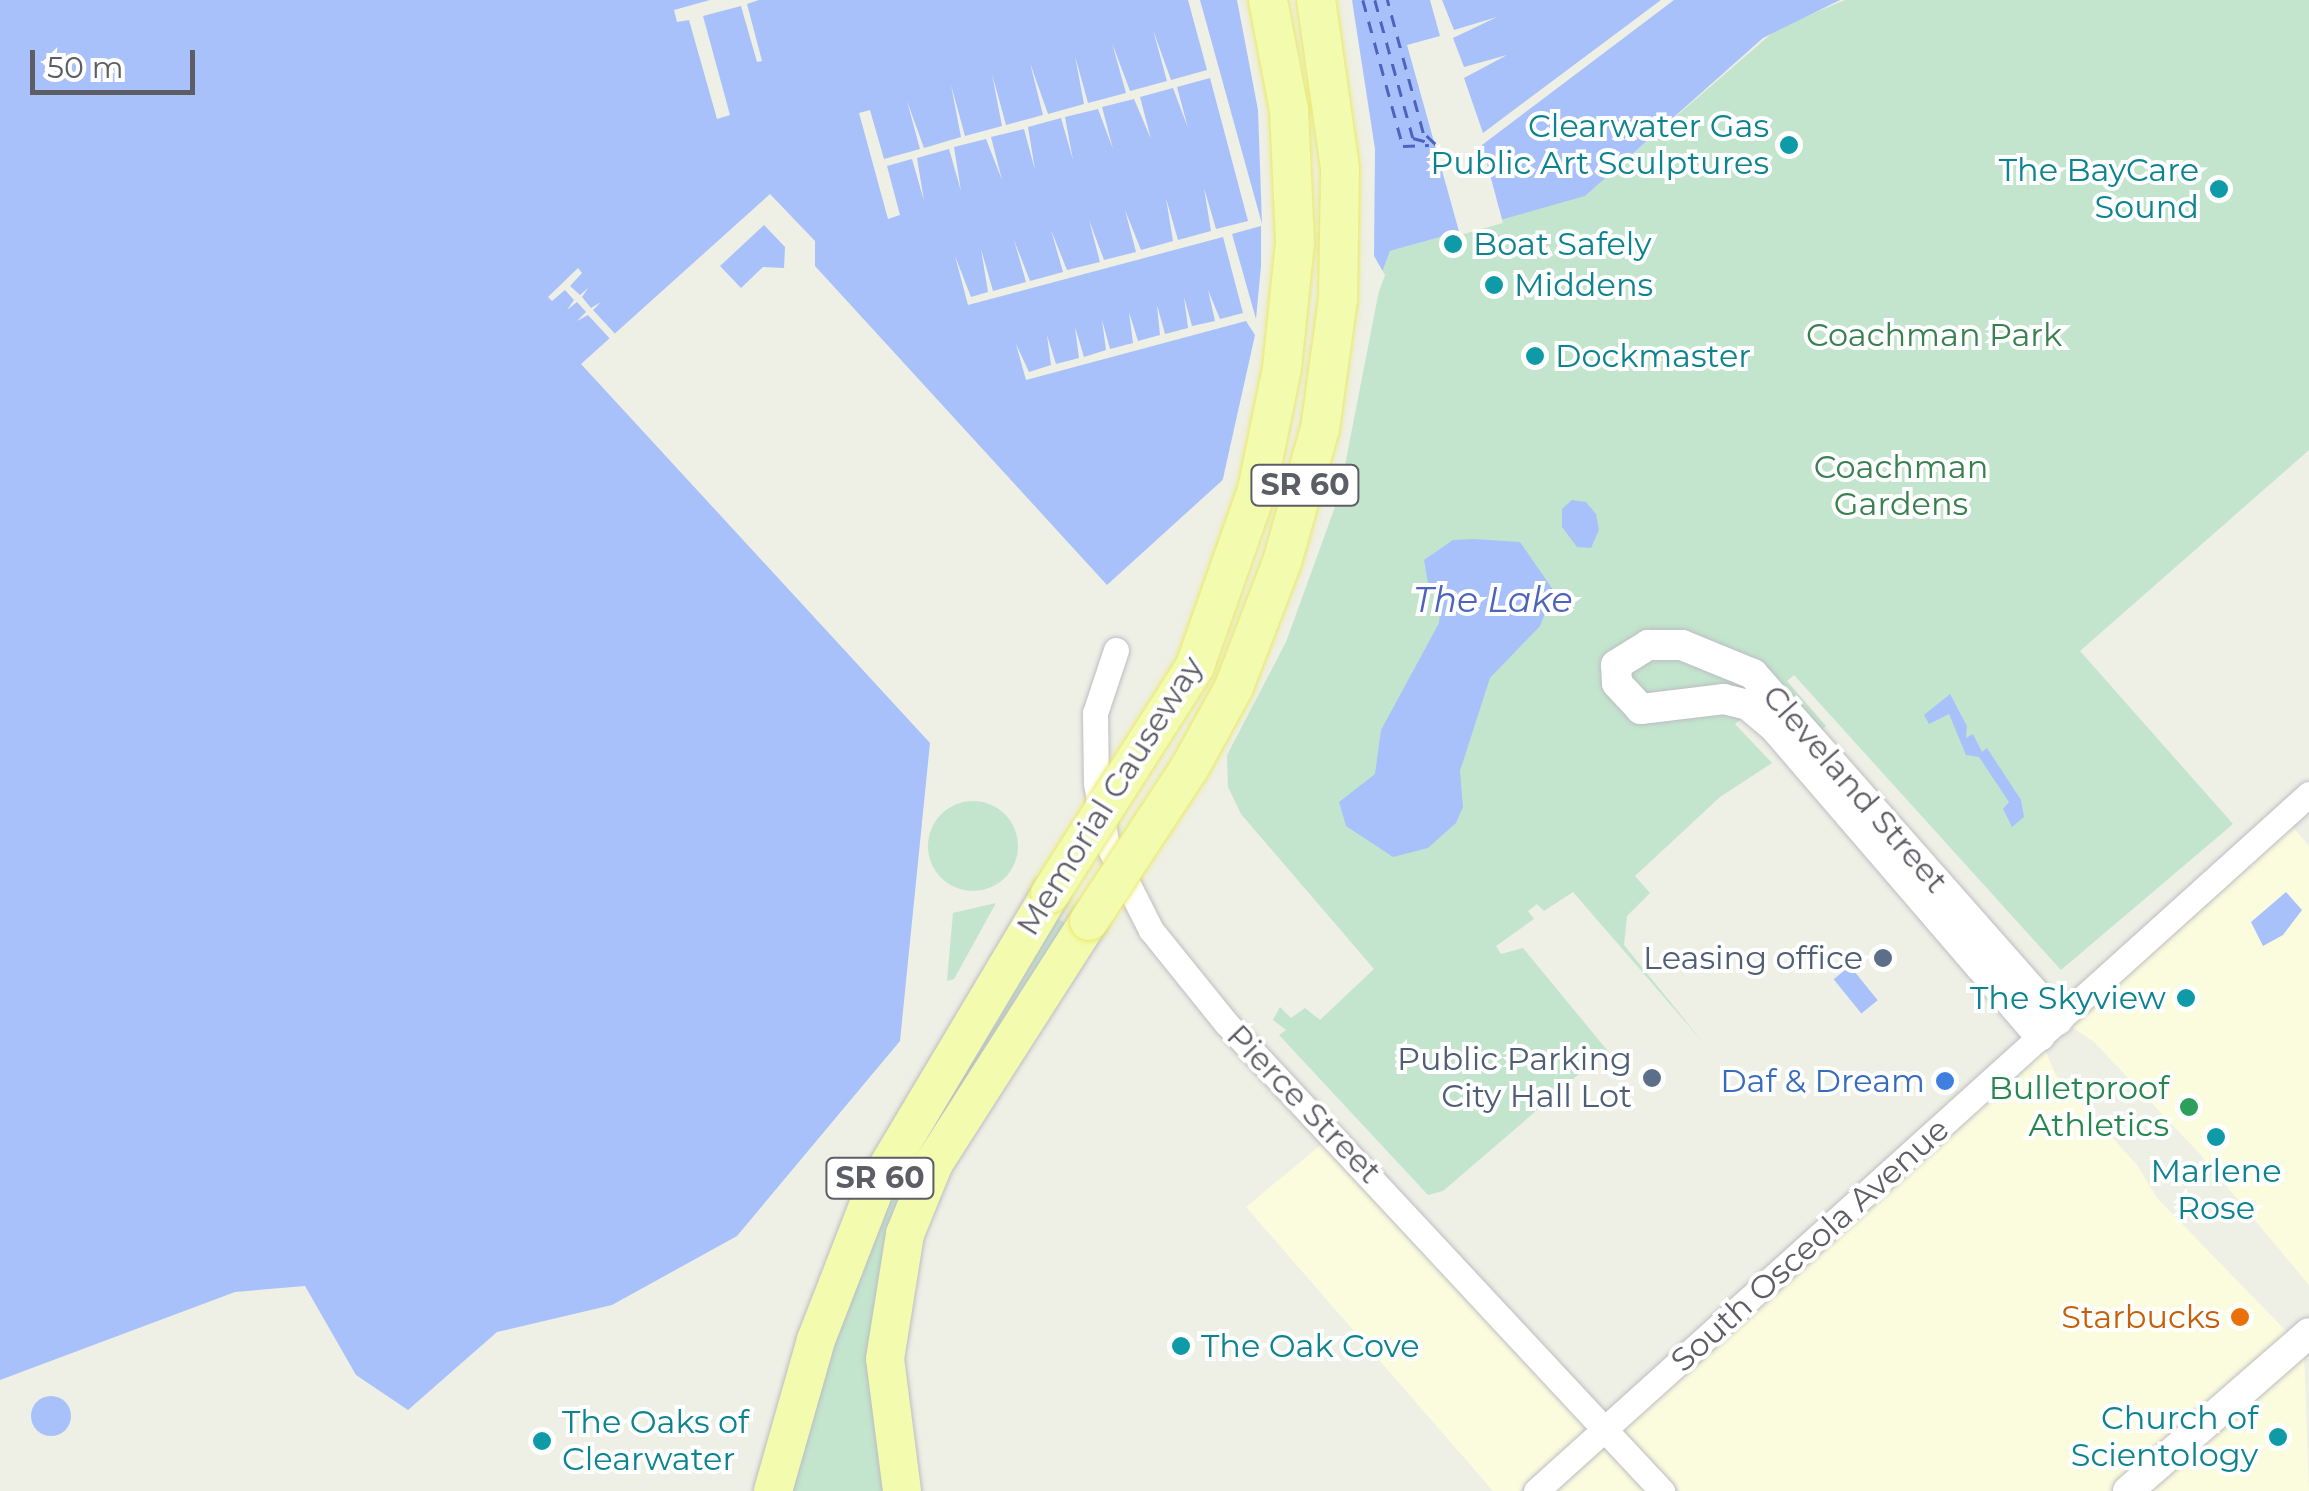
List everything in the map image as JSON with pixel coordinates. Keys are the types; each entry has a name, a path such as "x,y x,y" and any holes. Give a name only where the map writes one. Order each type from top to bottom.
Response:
{"main road":[{"name":"Memorial Causeway","path":"773,1491 816,1340 874,1188 1050,894 1195,666 1257,490 1282,368 1295,242 1290,110 1268,0"},
{"name":"Memorial Causeway","path":"902,1491 885,1359 904,1234 934,1162 1234,687 1282,562 1320,430 1338,300 1340,201 1334,102 1316,0"}],"street":[{"name":"Cleveland Street","path":"1648,645 1710,653 1772,691 2049,1028 1773,726 1748,704 1712,701 1640,709 1617,683 1616,665 1648,645"},
{"name":"Pierce Street","path":"1116,650 1096,713 1096,783 1106,841 1151,930 1226,1022 1662,1491"},
{"path":"1710,653 1712,701"},
{"name":"South Osceola Avenue","path":"1536,1491 2049,1028 2304,810"},
{"path":"2128,1491 2308,1334"}],"shaded area":[{"path":"2292,826 2309,846 2309,1285 2199,1153 2094,1042 2069,1025"},
{"path":"2044,1048 2056,1075 2137,1165 2157,1198 2289,1334 2113,1491 1680,1491 1623,1429"},
{"path":"1323,1143 1589,1429 1519,1491 1493,1491 1246,1207"},
{"path":"2304,1351 2309,1491 2147,1491"},
{"path":"1604,1446 1645,1491 1554,1491"}],"green space":[{"name":"Coachman Park","path":"1845,0 2309,0 2309,450 2080,651 2233,824 2061,970 1794,675 1787,681 1826,726 1822,730 1761,702 1735,724 1772,763 1720,797 1635,876 1650,893 1627,916 1624,945 1702,1041 1573,892 1544,911 1537,904 1528,911 1534,919 1496,946 1501,954 1523,948 1607,1050 1443,1191 1428,1195 1279,1035 1286,1030 1273,1020 1280,1007 1291,1018 1305,1008 1320,1020 1374,969 1241,814 1228,787 1227,755 1286,642 1339,496 1383,270 1390,251 1585,195 1778,28"},
{"path":"973,801 990,804 1005,814 1015,829 1015,863 1005,878 990,888 973,891 956,888 941,878 931,863 928,846 931,829 941,814 956,804"},
{"path":"996,903 954,979 947,981 953,913"},
{"path":"1053,915 1068,925 948,1114 873,1410 889,1491 788,1491 803,1423 887,1194"}],"water":[{"path":"0,0 1840,0 1763,38 1585,196 1390,251 1347,367 1107,585 815,266 815,241 770,194 581,364 930,743 900,1041 737,1236 612,1305 497,1332 408,1410 356,1375 305,1286 235,1292 0,1380"},
{"path":"764,225 785,247 784,268 763,267 741,288 720,266"},
{"path":"1572,500 1586,502 1596,514 1599,530 1591,548 1577,547 1562,527 1562,509"},
{"name":"The Lake","path":"1453,540 1520,542 1554,591 1540,626 1490,678 1460,771 1463,807 1456,823 1428,848 1393,857 1346,826 1339,802 1375,774 1381,730 1439,623 1441,602 1428,583 1424,560"},
{"path":"1950,694 1967,726 1966,738 1973,734 1982,752 1987,748 2021,800 2024,817 2012,827 2003,809 2009,802 1979,757 1966,755 1949,714 1929,724 1924,715"},
{"path":"2286,892 2302,910 2283,935 2263,946 2251,922"},
{"path":"1850,966 1878,1000 1861,1013 1834,979"},
{"path":"51,1396 65,1402 71,1416 65,1430 51,1436 37,1430 31,1416 37,1402"}],"pier":[{"path":"710,0 759,0 747,4 762,61 757,62 741,6 703,16 730,115 717,119 689,20 677,22 674,10"},
{"path":"1188,0 1200,0 1262,224 1258,110 1237,0 1352,0 1375,149 1374,256 1385,275 1351,370 1220,492 1255,335 1246,321 1026,380 1016,344 1029,372 1051,365 1047,335 1056,364 1079,358 1075,327 1084,357 1106,350 1102,320 1110,349 1133,343 1129,312 1138,341 1160,335 1157,305 1165,334 1188,328 1184,297 1192,326 1215,321 1208,290 1220,319 1243,313 1223,237 968,305 955,256 971,297 988,292 981,249 993,291 1026,282 1014,240 1030,281 1063,272 1051,230 1067,270 1100,262 1089,220 1104,260 1136,252 1125,210 1141,250 1173,241 1166,198 1178,240 1211,231 1204,188 1216,229 1248,221 1210,78 1177,87 1188,128 1173,88 1140,97 1151,139 1134,99 1102,107 1113,149 1098,109 1065,117 1073,160 1061,118 1028,127 1035,170 1024,129 991,137 1002,180 986,139 954,147 961,191 949,149 917,158 924,201 912,159 887,166 900,215 888,219 859,113 870,110 884,159 920,149 907,101 924,148 961,137 951,85 965,136 1002,126 992,74 1006,125 1043,115 1030,63 1048,114 1084,104 1075,56 1088,103 1126,93 1112,43 1130,91 1167,81 1153,30 1171,80 1207,70","holes":["1261,226 1256,319 1232,234"]},
{"path":"1430,0 1442,0 1454,30 1497,17 1453,38 1464,67 1507,55 1464,78 1483,133 1661,0 1674,0 1482,145 1503,223 1460,235 1407,45 1440,36"},
{"path":"578,268 582,273 570,286 580,295 588,288 582,297 591,308 601,302 593,310 618,337 613,342 588,315 577,321 586,312 577,302 567,310 574,300 565,290 552,301 548,297"}],"ferry route":[{"path":"1363,0 1403,146 1429,145"},
{"path":"1375,0 1413,138 1435,144 1423,133 1387,0"}],"place":[{"name":"Clearwater Gas Public Art Sculptures","path":"1789,145"},
{"name":"The BayCare Sound","path":"2219,189"},
{"name":"Boat Safely","path":"1453,244"},
{"name":"Middens","path":"1494,285"},
{"name":"Dockmaster","path":"1535,356"},
{"name":"Leasing office","path":"1883,958"},
{"name":"The Skyview","path":"2186,998"},
{"name":"Public Parking City Hall Lot","path":"1652,1078"},
{"name":"Daf & Dream","path":"1945,1081"},
{"name":"Bulletproof Athletics","path":"2189,1107"},
{"name":"Marlene Rose","path":"2216,1137"},
{"name":"Starbucks","path":"2240,1317"},
{"name":"The Oak Cove","path":"1181,1346"},
{"name":"Church of Scientology","path":"2278,1437"},
{"name":"The Oaks of Clearwater","path":"542,1441"}],"park label":[{"name":"Coachman Gardens","path":"1901,486"}]}
